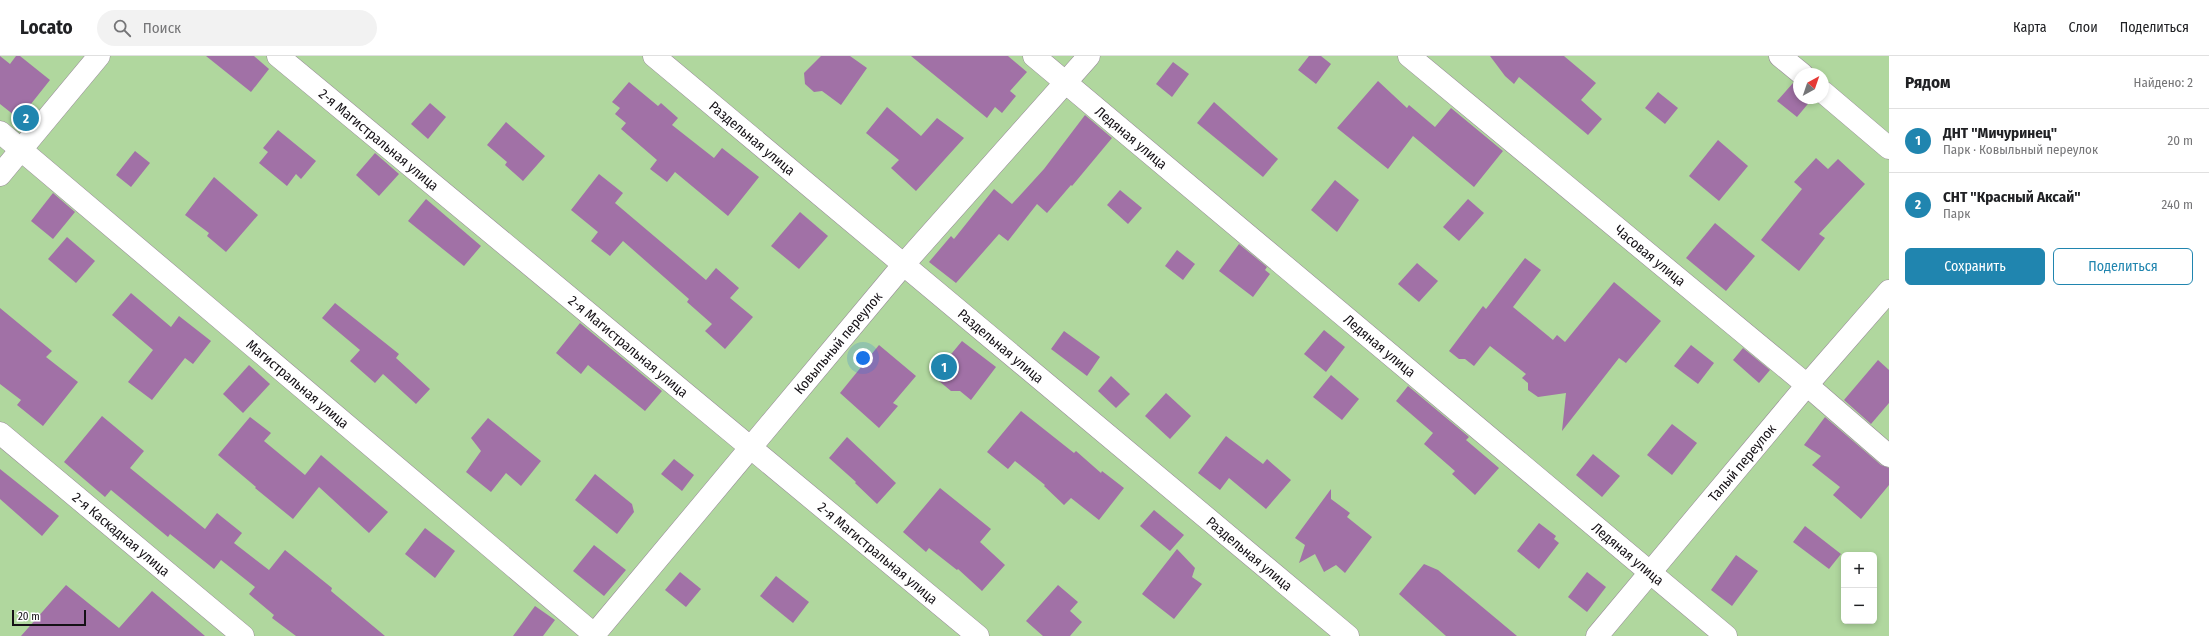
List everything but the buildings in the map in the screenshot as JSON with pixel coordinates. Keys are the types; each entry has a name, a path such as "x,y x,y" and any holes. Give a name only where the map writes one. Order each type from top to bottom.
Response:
{"street":[{"path":"0,175 99,56"},
{"name":"2-я Магистральная улица","path":"278,56 978,636"},
{"name":"Раздельная улица","path":"654,56 1348,636"},
{"name":"Ледяная улица","path":"1034,56 1726,636"},
{"name":"Ковыльный переулок","path":"595,636 904,264 1089,56"},
{"name":"Часовая улица","path":"1410,56 1807,385 1889,456"},
{"path":"1780,56 1795,68"},
{"path":"1829,97 1889,148"},
{"name":"Магистральная улица","path":"0,132 595,636"},
{"name":"Талый переулок","path":"1597,636 1807,385 1889,291"},
{"name":"2-я Каскадная улица","path":"0,434 243,636"}],"green space":[{"path":"0,56 1889,56 1889,636 0,636"}],"place":[{"name":"СНТ \"Красный Аксай\"","path":"26,118"},
{"name":"ДНТ \"Мичуринец\"","path":"944,367"}]}
